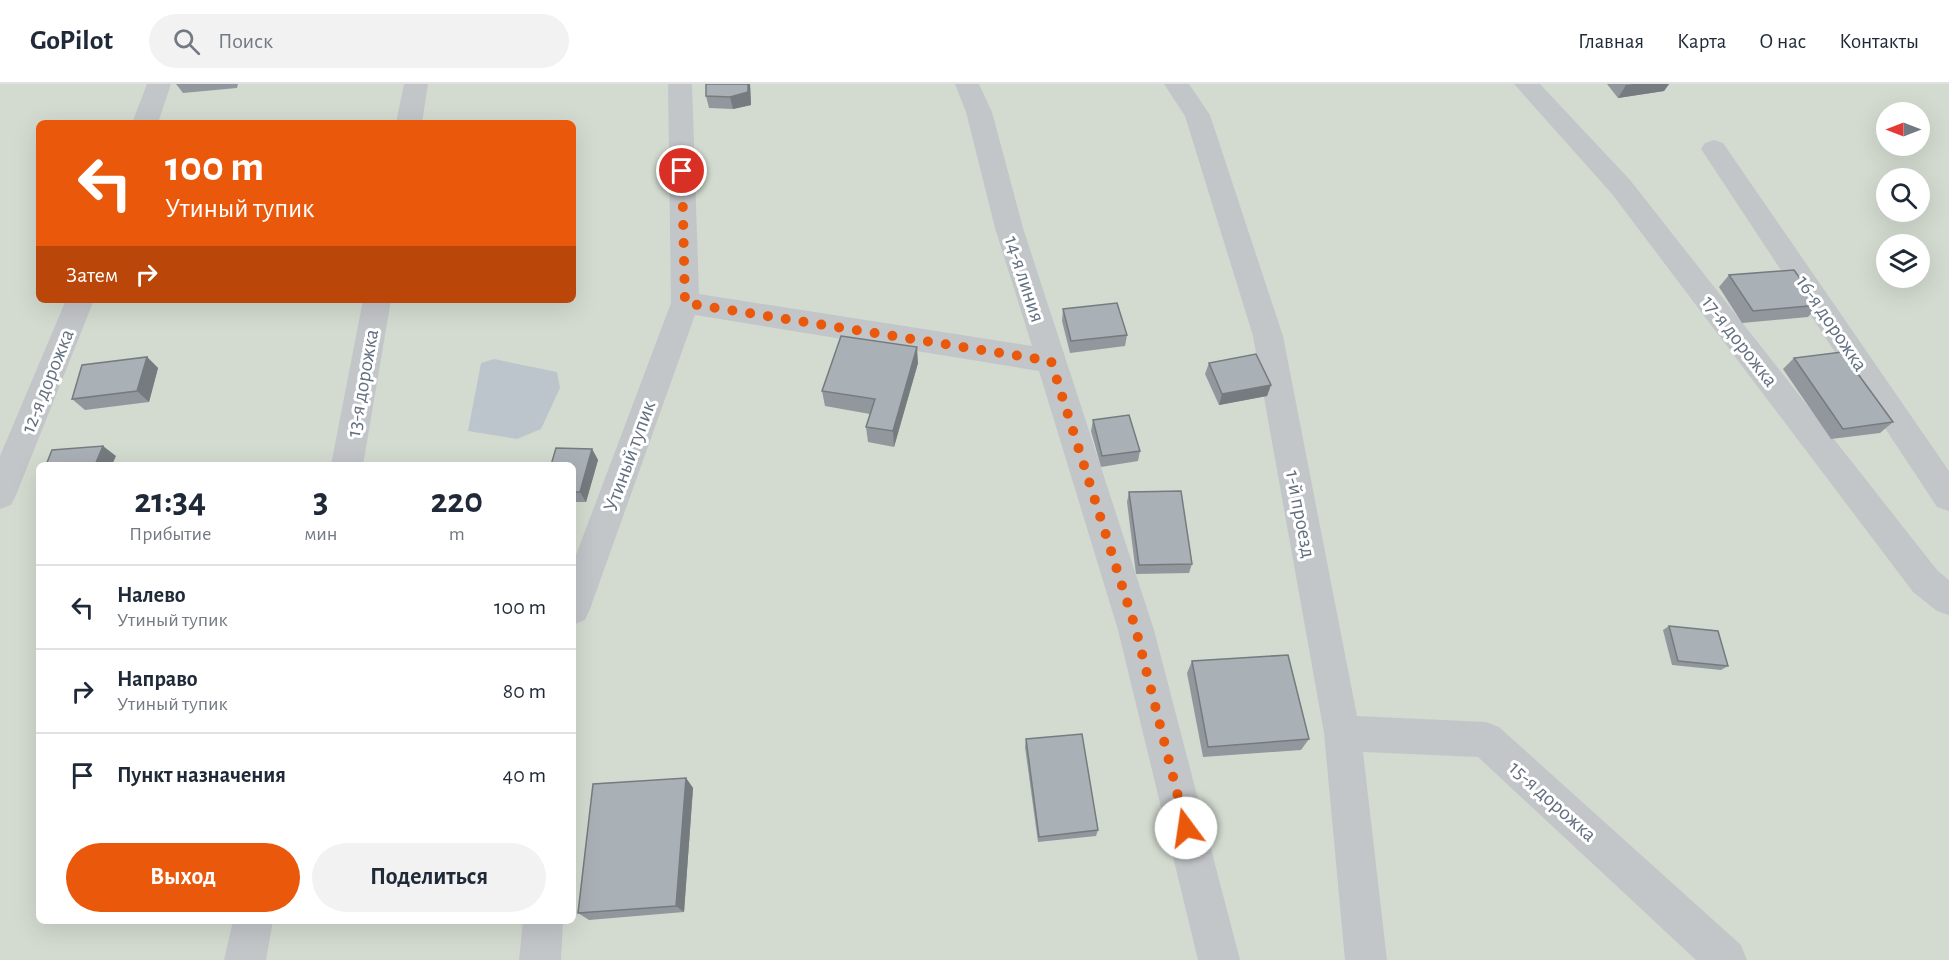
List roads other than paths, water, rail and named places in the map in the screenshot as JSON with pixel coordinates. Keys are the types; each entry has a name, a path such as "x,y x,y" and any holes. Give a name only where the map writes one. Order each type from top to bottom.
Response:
{"street":[{"path":"146,120 159,84"},
{"path":"410,120 416,84"},
{"name":"Утиный тупик","path":"576,601 685,303 680,84"},
{"name":"14-я линия","path":"967,84 979,112 1009,228 1136,630 1219,960"},
{"name":"1-й проезд","path":"1176,84 1197,116 1268,336 1342,733 1366,960"},
{"name":"17-я дорожка","path":"1526,84 1621,187 1925,581 1949,600"},
{"name":"16-я дорожка","path":"1714,149 1949,497"},
{"name":"12-я дорожка","path":"0,495 79,303"},
{"name":"13-я дорожка","path":"348,462 376,303"},
{"path":"685,303 1051,361"},
{"name":"15-я дорожка","path":"1342,733 1486,740 1726,960"},
{"path":"245,960 252,924"},
{"path":"540,960 543,924"}]}
